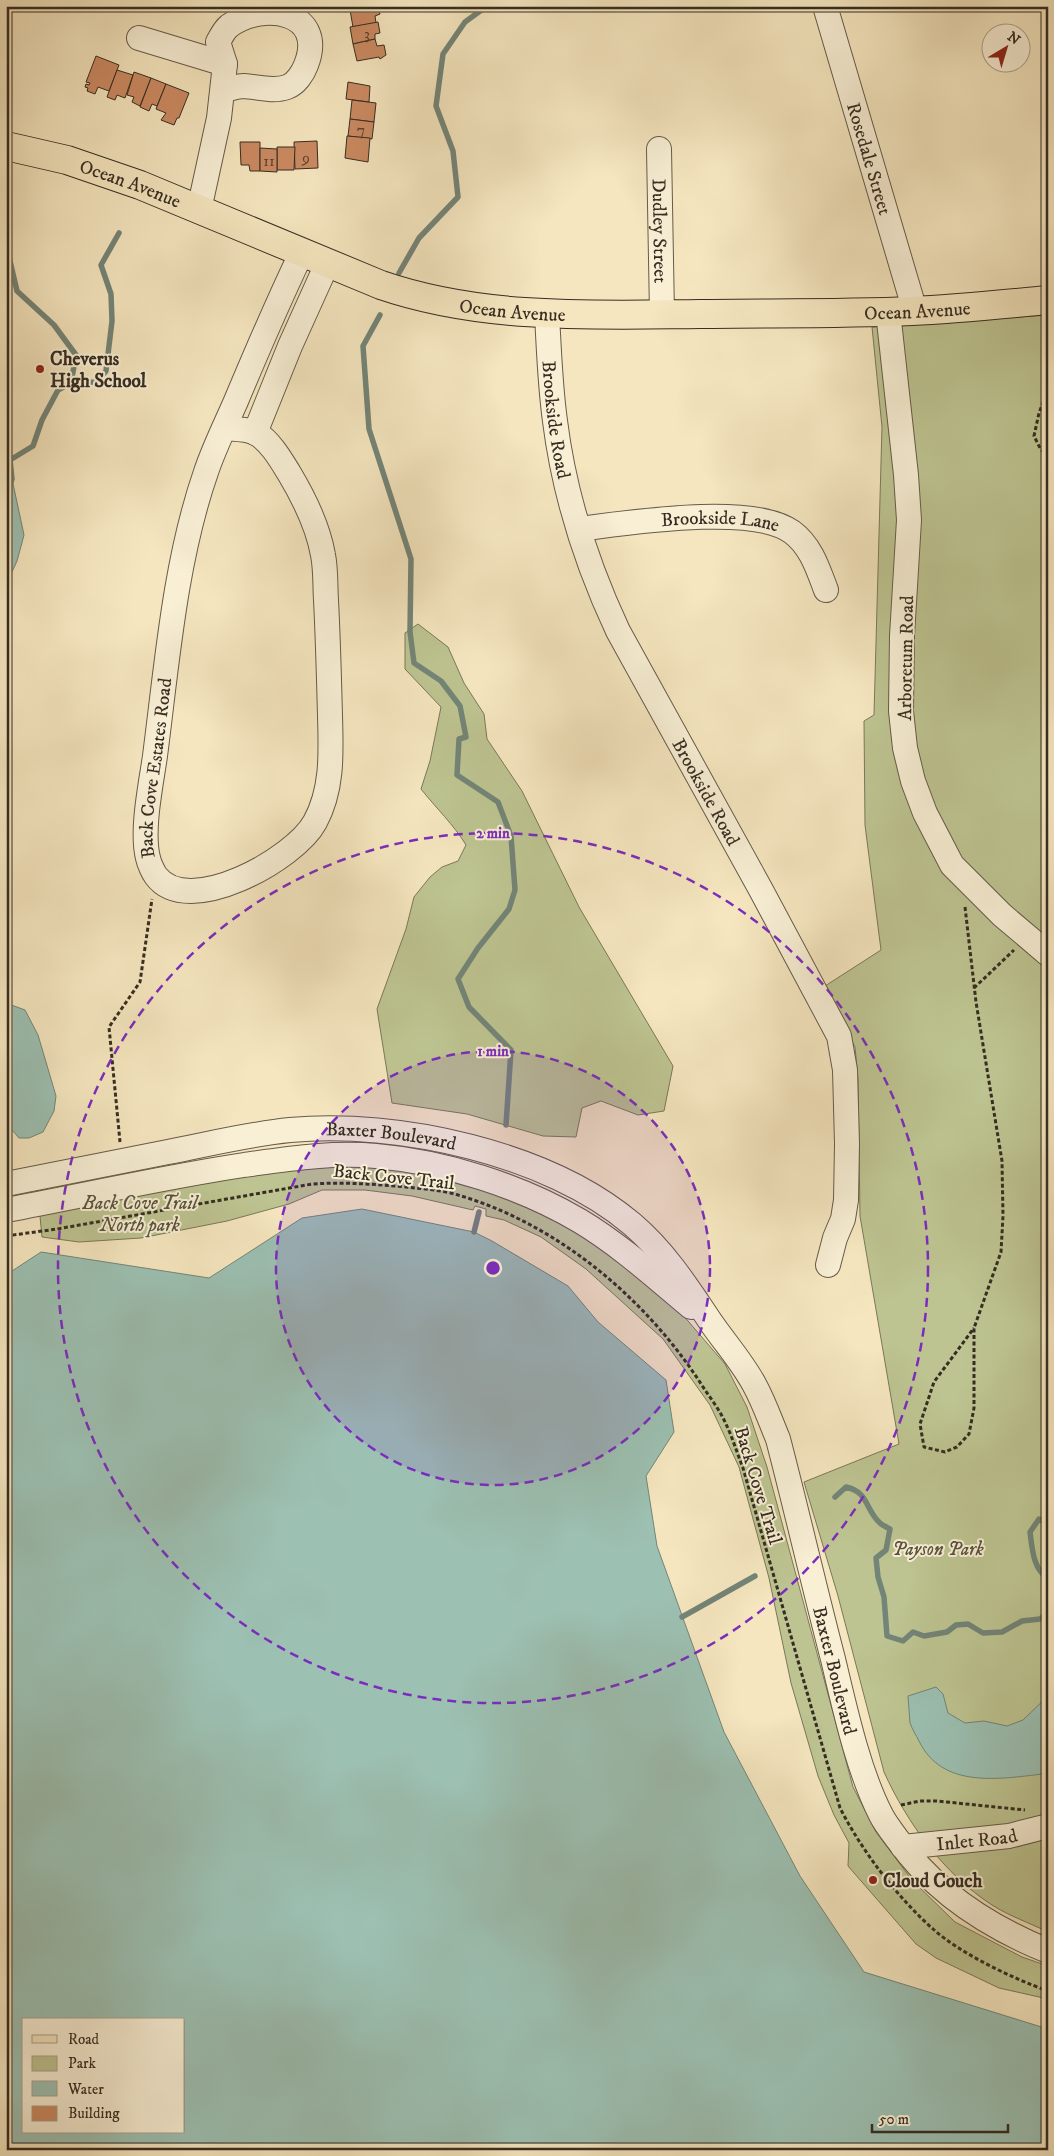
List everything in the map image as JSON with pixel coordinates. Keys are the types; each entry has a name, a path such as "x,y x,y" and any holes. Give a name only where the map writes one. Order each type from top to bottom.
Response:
{"main road":[{"name":"Ocean Avenue","path":"6,146 68,160 140,185 301,254 381,285 414,295 462,304 547,314 662,314 888,312 1048,300"}],"street":[{"name":"Rosedale Street","path":"825,6 915,311"},
{"path":"199,210 219,118 222,91 225,64 218,42 228,27 246,14 262,9 279,9 293,14 304,25 310,39 310,56 302,75 287,87 266,89 242,86 222,91"},
{"path":"139,38 225,64"},
{"name":"Dudley Street","path":"659,148 662,314"},
{"name":"Back Cove Estates Road","path":"255,433 282,462 300,490 315,524 323,556 331,744 329,784 323,805 313,826 299,843 264,868 228,882 190,892 171,888 156,876 148,859 146,840 149,801 178,587 194,509 207,470 272,315 301,254"},
{"path":"224,428 255,433 290,346 327,264"},
{"name":"Arboretum Road","path":"888,312 906,475 909,520 901,674 901,711 905,748 913,781 925,813 952,865 1026,936 1048,954"},
{"name":"Brookside Road","path":"547,314 549,376 555,423 567,485 579,529 604,600 618,631 762,890 839,1036 845,1070 846,1200 843,1219 835,1238 828,1265"},
{"name":"Brookside Lane","path":"579,529 640,521 728,516 762,520 793,533 813,557 826,590"},
{"name":"Baxter Boulevard","path":"6,1184 235,1138 289,1130 361,1129 411,1134 459,1144 538,1170 606,1204 632,1224 658,1248 686,1284 753,1383 766,1408 778,1439 845,1709 865,1777 881,1815 922,1870 962,1905 1012,1936 1048,1951"},
{"name":"Baxter Boulevard","path":"6,1210 214,1170 286,1159 322,1156 375,1156 427,1163 507,1187 580,1221 620,1249 714,1326"},
{"name":"Inlet Road","path":"903,1847 1009,1836 1048,1826"}],"path":[{"path":"1048,389 1034,436 1040,450 1048,454"},
{"path":"122,1161 109,1027 140,982 156,876"},
{"path":"962,876 974,988 1002,1161 1003,1216 1000,1252 974,1328 934,1382 920,1424 924,1448 945,1452 957,1447 969,1434 974,1408 974,1328"},
{"path":"974,988 1026,936"},
{"name":"Back Cove Trail","path":"6,1236 57,1229 312,1184 346,1182 424,1189 458,1195 510,1215 554,1239 590,1264 622,1291 668,1336 725,1421 743,1468 840,1808 851,1830 891,1884 934,1930 1007,1974 1048,1991"},
{"path":"901,1805 920,1801 937,1801 1029,1810"}],"green space":[{"name":"Payson Park","path":"1048,315 1048,1932 992,1905 958,1878 929,1846 893,1791 884,1772 838,1596 804,1482 899,1444 860,1216 858,1079 855,1047 825,986 881,950 865,825 864,721 874,715 882,427 872,327"},
{"path":"418,624 448,647 464,683 484,714 487,739 522,791 579,907 673,1066 664,1111 638,1115 601,1101 582,1108 576,1137 543,1136 467,1114 392,1103 377,1009 406,929 414,897 430,877 442,867 458,861 466,845 421,789 430,761 441,707 405,669 405,633"},
{"name":"Back Cove Trail North park","path":"279,1163 422,1165 580,1223 658,1286 725,1364 747,1407 767,1467 853,1787 876,1832 912,1880 955,1922 1022,1957 1048,1966 1048,1999 999,1988 936,1958 916,1944 848,1866 849,1843 834,1815 818,1776 791,1683 769,1578 739,1467 710,1405 663,1339 586,1269 541,1237 504,1220 486,1216 486,1209 475,1206 473,1210 412,1196 365,1190 322,1190 289,1204 227,1221 141,1238 79,1242 42,1237 39,1206"}],"water":[{"path":"12,479 24,535 17,561 6,585 6,490"},
{"path":"6,1003 25,1010 38,1035 56,1096 54,1111 43,1132 29,1138 19,1138 12,1130 6,1109"},
{"path":"362,1209 474,1232 568,1286 598,1322 666,1380 674,1432 646,1476 657,1546 724,1732 800,1876 864,1972 1048,2029 1048,2150 6,2150 6,1275 41,1252 209,1278 302,1218"},
{"path":"936,1687 943,1694 948,1713 965,1723 984,1721 1007,1726 1023,1720 1048,1696 1048,1772 1008,1778 990,1778 957,1774 942,1767 929,1756 919,1741 910,1723 909,1716 908,1696"}],"building":[{"path":"344,6 369,6 345,12"},
{"path":"378,6 380,14 375,16 376,23 353,27 350,10"},
{"path":"378,22 380,33 375,34 375,39 353,44 350,27"},
{"path":"375,39 377,46 384,45 386,55 380,59 379,57 357,61 353,44"},
{"path":"96,56 119,65 109,91 98,87 95,94 87,91 88,88 85,87 86,84 89,85 90,83 86,82"},
{"path":"117,70 133,75 125,98 117,95 115,100 107,97"},
{"path":"134,72 151,78 140,106 132,102 134,97 127,95"},
{"path":"151,78 166,84 157,106 152,104 149,111 140,107"},
{"path":"348,82 370,86 369,102 346,99"},
{"path":"166,84 189,93 179,118 177,118 174,125 161,120 166,113 156,109"},
{"path":"352,100 376,103 374,122 350,119"},
{"path":"350,119 374,122 372,139 348,136"},
{"path":"347,136 370,138 368,162 345,158"},
{"path":"317,141 318,168 295,169 294,142"},
{"path":"240,142 260,142 260,171 250,171 249,165 241,165"},
{"path":"277,147 295,147 294,170 277,170"},
{"path":"260,148 277,149 277,172 260,171"}],"waterway":[{"path":"399,273 419,238 458,197 453,151 436,106 443,54 465,22 487,6"},
{"path":"6,498 12,479 10,460 33,446 42,420 58,390 71,383 97,382 106,371 112,321 111,294 101,265 119,233"},
{"path":"6,244 17,291 54,325 76,355 71,383"},
{"path":"380,315 363,346 369,429 411,559 410,632 414,663 441,681 460,706 466,737 459,739 457,775 498,802 511,836 515,890 509,909 478,948 458,979 469,1007 511,1050 506,1125"},
{"path":"474,1232 479,1212"},
{"path":"835,1497 846,1487 853,1489 863,1497 875,1518 890,1529 886,1550 876,1558 878,1577 884,1597 887,1636 903,1641 913,1632 924,1636 947,1632 956,1625 968,1624 983,1633 1002,1632 1022,1621 1040,1619 1048,1612"},
{"path":"1048,1524 1039,1519 1030,1532 1036,1564 1039,1570 1048,1578"},
{"path":"682,1617 755,1576"}],"place":[{"name":"Cheverus High School","path":"40,369"},
{"name":"Cloud Couch","path":"873,1880"}]}
